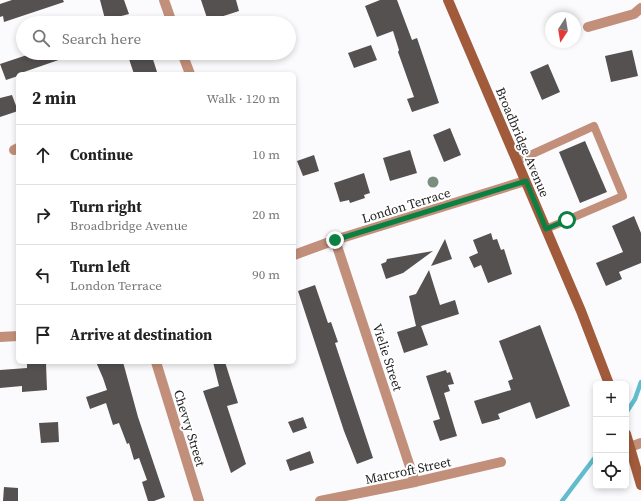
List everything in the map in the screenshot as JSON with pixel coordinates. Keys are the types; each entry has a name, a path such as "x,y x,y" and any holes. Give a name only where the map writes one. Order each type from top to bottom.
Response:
{"main road":[{"name":"Broadbridge Avenue","path":"448,0 581,311 608,381"},
{"path":"629,444 641,485"}],"street":[{"path":"164,0 170,16"},
{"path":"588,27 634,14 641,8"},
{"path":"185,60 189,72"},
{"name":"London Terrace","path":"296,254 335,240 526,181"},
{"name":"Vielie Street","path":"335,240 415,482"},
{"path":"0,337 16,336"},
{"name":"Chevvy Street","path":"157,364 199,501"},
{"path":"630,447 641,443"},
{"name":"Marcroft Street","path":"320,501 415,482 501,462"}],"lane":[{"path":"517,162 594,126 623,196 546,229"}],"building":[{"path":"12,0 63,0 64,2 22,16 16,16 16,18 4,22 3,16 0,17 0,4"},
{"path":"100,0 124,0 129,14 121,16 104,16"},
{"path":"201,0 236,0 239,11 224,16 206,16"},
{"path":"380,0 397,0 412,40 417,38 439,103 412,112 407,99 414,97 398,52 399,50 393,31 377,37 365,6"},
{"path":"371,45 377,60 354,68 348,53"},
{"path":"632,50 638,76 611,82 605,56"},
{"path":"16,59 16,60 59,60 24,72 16,72 16,77 6,80 0,64"},
{"path":"129,60 153,60 157,72 133,72"},
{"path":"548,64 560,92 542,100 530,72"},
{"path":"12,95 16,106 16,112 0,117 0,98"},
{"path":"450,128 461,155 444,162 433,135"},
{"path":"585,141 607,192 580,203 559,152"},
{"path":"410,150 417,173 390,181 383,158"},
{"path":"314,155 319,171 303,176 297,161"},
{"path":"364,173 370,193 364,195 365,198 350,203 349,200 340,202 334,183"},
{"path":"634,216 641,233 641,263 619,272 622,279 606,286 596,263 623,252 612,226"},
{"path":"491,233 493,240 497,239 501,250 504,249 512,274 488,283 481,265 474,268 469,257 478,253 473,240"},
{"path":"445,239 452,259 431,266"},
{"path":"433,251 403,273 386,279 381,264 386,262 387,259"},
{"path":"429,270 440,305 455,300 459,314 421,326 428,345 404,353 397,332 416,326 409,296 416,294"},
{"path":"315,285 328,323 331,322 338,342 335,343 373,458 357,464 344,431 298,291"},
{"path":"540,325 570,406 536,419 530,402 498,414 500,419 482,424 474,401 511,390 508,381 513,379 499,341"},
{"path":"27,364 46,364 47,390 22,392 22,386 0,388 0,370 27,368"},
{"path":"97,364 124,364 138,417 165,497 154,501 148,501 142,482 147,480 139,458 134,460 129,443 127,444 119,423 113,425 106,403 90,409 86,397 107,390"},
{"path":"214,364 226,364 238,403 227,406 246,464 231,473 203,391 219,386"},
{"path":"446,370 447,373 450,372 454,384 448,385 450,391 444,393 457,436 440,441 433,421 440,419 426,376"},
{"path":"303,417 307,428 293,433 288,422"},
{"path":"58,422 59,442 41,443 39,423"},
{"path":"310,451 314,463 290,471 286,460"},
{"path":"4,487 18,488 18,501 3,501"}],"waterway":[{"path":"629,408 635,399 641,382"},
{"path":"562,501 593,460"}],"route":[{"path":"335,240 526,181 546,229 567,220"}]}
